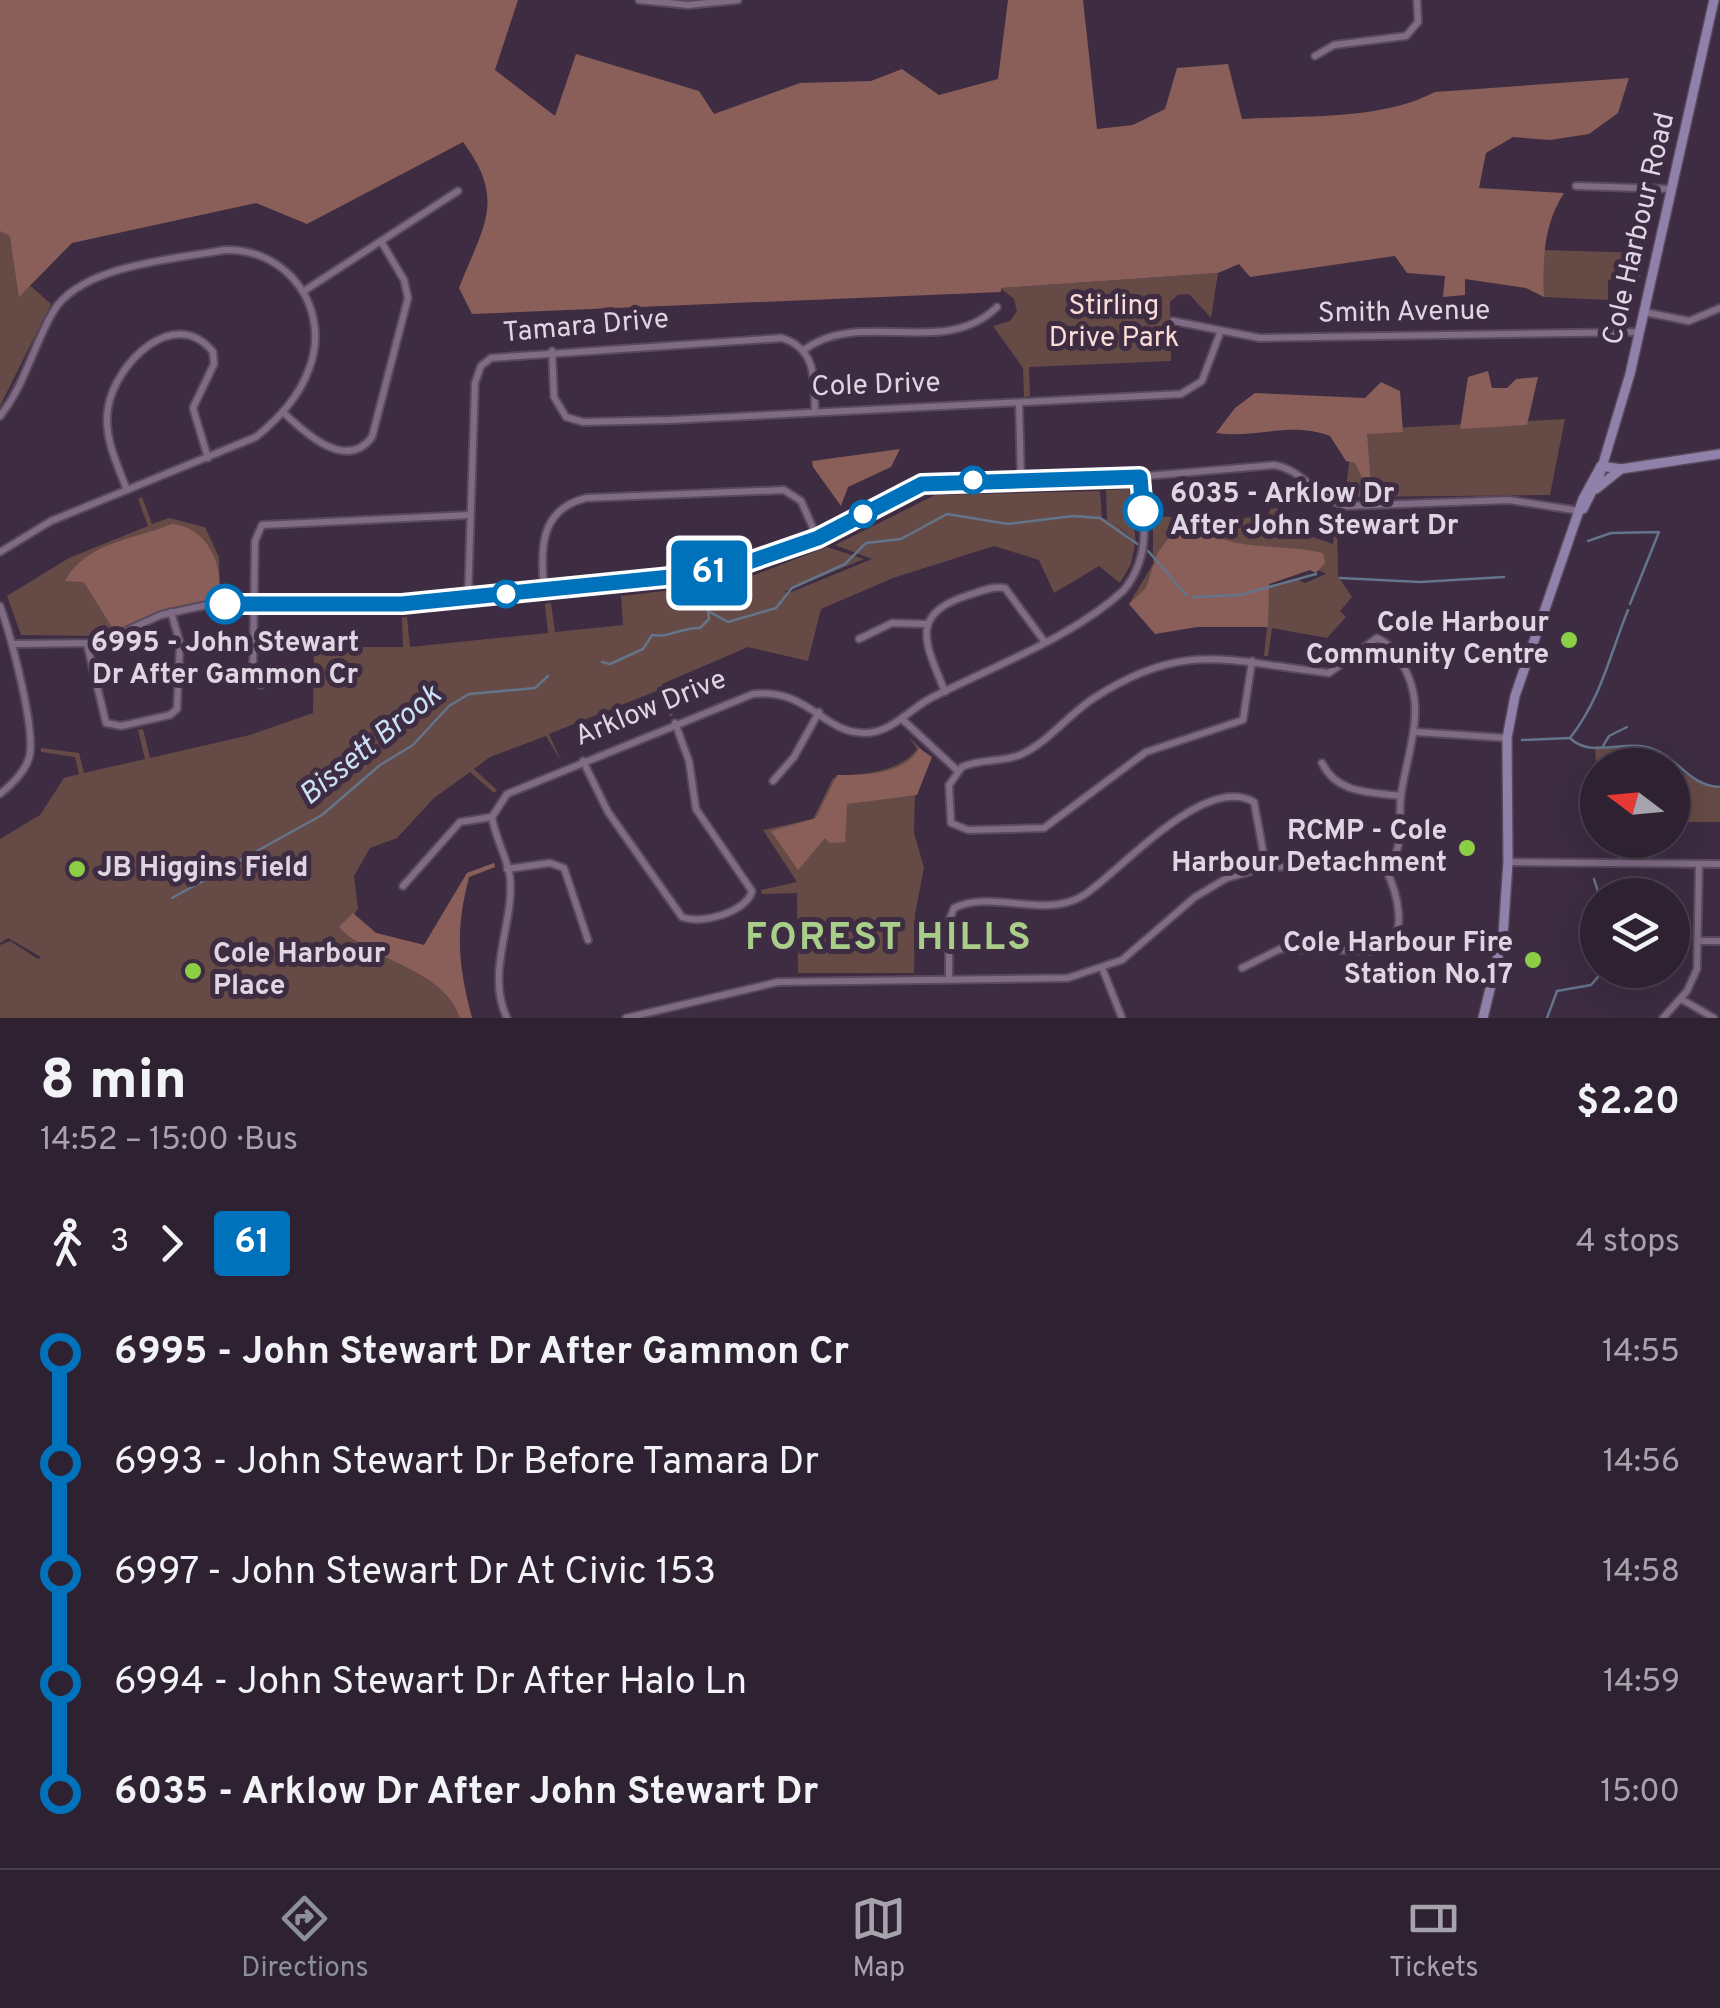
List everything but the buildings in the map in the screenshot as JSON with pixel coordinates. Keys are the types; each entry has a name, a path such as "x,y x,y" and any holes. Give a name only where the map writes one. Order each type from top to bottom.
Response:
{"main road":[{"name":"Cole Harbour Road","path":"1582,512 1594,492 1638,332 1714,0"},
{"path":"1600,466 1621,469 1720,454"},
{"name":"Cole Harbour Road","path":"1484,1018 1503,936 1508,862 1508,738 1524,666 1593,474 1600,466"},
{"path":"1594,492 1621,469"}],"street":[{"path":"639,0 688,5 738,0"},
{"path":"1315,56 1331,46 1409,34 1418,22 1417,0"},
{"path":"1576,186 1671,188"},
{"path":"304,291 458,191"},
{"path":"284,412 326,447 358,448 372,437 408,298 404,280 382,243"},
{"path":"0,416 21,384 54,309 95,278 177,258 240,250 278,263 304,291 314,316 315,346 308,372 284,412 246,443 51,521 0,552"},
{"path":"815,411 813,368 804,350 835,335 966,329 997,307"},
{"path":"1643,312 1689,321 1720,308"},
{"name":"Smith Avenue","path":"1173,321 1260,338 1638,332"},
{"name":"Cole Drive","path":"552,351 555,401 566,416 577,421 1184,394 1202,381 1220,333"},
{"name":"Tamara Drive","path":"468,598 478,371 497,356 766,337 790,340 804,350"},
{"path":"127,490 111,447 107,412 130,359 149,344 187,338 213,352 214,364 193,408 208,458"},
{"path":"1020,404 1021,480"},
{"path":"12,644 87,644 120,636 171,612 208,604 346,606 468,598 734,569 818,538 922,484 1140,477 1274,465 1293,470 1324,498 1347,506 1509,500 1582,512"},
{"name":"Arklow Drive","path":"492,817 512,791 758,693 789,695 850,731 866,733 902,720 945,692 994,672 1115,598 1132,580 1144,548 1140,477"},
{"path":"544,590 541,552 545,529 559,510 586,498 784,490 801,501 818,538"},
{"path":"261,685 253,668 255,540 263,524 470,514"},
{"path":"945,692 925,638 927,624 944,603 1001,587 1012,593 1044,641"},
{"path":"0,606 12,644 31,750 19,776 0,794"},
{"path":"87,644 106,723 118,726 170,715 180,702 180,657 171,612"},
{"path":"860,639 892,623 927,624"},
{"path":"626,1018 778,982 1068,978 1103,970 1136,950 1214,884 1266,867 1384,866 1396,854 1401,796 1416,732 1415,696 1409,674 1389,644 1377,638 1330,672 1252,661 1188,659 1151,668 1092,700 1027,751 967,764 958,771 948,792 950,821 956,827 1044,828 1146,752 1244,720 1252,661"},
{"path":"773,781 794,757 819,712"},
{"path":"902,720 958,771"},
{"path":"582,761 608,812 682,917 698,921 724,913 749,901 752,890 696,809 689,761 675,723"},
{"path":"1416,732 1508,738"},
{"path":"1322,764 1332,780 1346,787 1401,796"},
{"path":"948,979 949,921 954,908 1073,901 1163,828 1203,806 1236,798 1254,802 1266,867"},
{"path":"403,886 460,822 479,815 492,817 508,869 509,890 500,952 502,1005 507,1018"},
{"path":"1508,862 1720,864"},
{"path":"508,869 548,863 564,868 588,940"},
{"path":"1663,1018 1681,999 1696,973 1699,864"},
{"path":"1242,968 1280,949 1378,952 1389,947 1396,936 1398,906 1384,866"},
{"path":"1699,941 1720,941"},
{"path":"1103,970 1122,1018"},
{"path":"1681,999 1714,1018"}],"green space":[{"path":"14,195 19,276 51,304 0,406 0,198"},
{"path":"1543,250 1645,253 1640,278 1608,280 1608,300 1544,297"},
{"name":"Stirling Drive Park","path":"1218,273 1211,318 1189,294 1178,295 1170,302 1171,361 1029,367 1030,396 1024,397 1023,368 993,326 1010,321 1017,311 1014,299 1000,288"},
{"path":"1565,419 1550,495 1345,497 1353,430"},
{"path":"1129,489 1136,543 1115,523 1135,544 1131,564 1120,583 1099,566 1054,593 1039,560 994,546 893,578 821,609 808,661 748,647 662,684 673,715 670,717 659,690 549,734 561,761 546,736 490,757 474,769 497,790 494,793 470,772 434,798 397,838 370,848 354,876 358,909 354,914 376,933 424,945 467,873 494,863 495,867 469,877 461,915 461,964 472,1018 0,1018 0,945 10,941 38,959 41,957 8,938 0,943 0,839 40,815 64,778 79,774 75,757 41,752 41,748 79,753 84,773 145,759 138,730 143,729 150,758 250,735 313,713 314,647 403,647 402,618 407,617 410,647 548,633 545,604 551,603 555,632 623,625 621,596 733,583 827,547 864,559 784,592 789,593 872,559 835,545 935,495 1100,491 1102,518 1107,520 1106,490"},
{"path":"142,497 152,524 169,518 205,527 219,557 220,598 168,606 96,636 21,635 7,596 69,558 148,526 138,499"},
{"path":"1276,508 1304,534 1333,544 1337,516 1338,576 1352,597 1340,611 1346,617 1327,638 1272,628 1268,656 1264,656 1267,627 1129,604 1153,564 1240,592 1297,579 1305,583 1326,574 1312,567 1163,567 1153,562 1153,516 1225,520 1269,515 1270,509"},
{"path":"909,737 928,756 915,788 914,833 924,868 915,914 914,973 798,973 797,893 762,894 761,890 797,882 763,830 813,819 833,778 878,771 900,763 917,749"},
{"path":"1690,776 1720,789 1720,822 1690,822"}],"shaded area":[{"path":"0,0 518,0 495,70 555,116 576,54 699,91 714,114 800,83 871,81 902,69 939,95 998,79 1008,0 1083,0 1097,129 1133,125 1165,109 1177,68 1228,64 1242,119 1365,112 1390,108 1435,92 1629,78 1618,113 1589,134 1550,140 1513,137 1486,153 1479,188 1564,193 1546,243 1544,297 1526,288 1465,279 1465,295 1443,297 1445,276 1407,273 1395,256 1250,277 1239,264 1218,273 1001,288 1001,292 472,314 459,288 482,230 487,198 484,181 463,142 307,224 256,203 72,243 19,297 10,236 0,231"},
{"path":"1488,371 1492,388 1507,388 1516,379 1538,377 1527,425 1460,429 1468,377"},
{"path":"1381,382 1400,391 1403,432 1367,434 1371,485 1367,488 1355,463 1346,461 1330,436 1301,430 1216,433 1235,408 1255,393 1365,398"},
{"path":"900,449 891,467 848,487 841,506 813,467 812,461"},
{"path":"172,524 195,532 211,550 219,573 218,599 151,615 115,632 84,582 65,581 74,568 98,550"},
{"path":"1201,529 1244,544 1323,553 1325,563 1316,573 1310,570 1269,584 1268,627 1197,627 1155,634 1129,604 1146,588 1157,554 1173,532"},
{"path":"919,748 932,757 917,795 847,804 845,842 830,843 825,838 798,870 771,831 816,818 837,775 871,774 894,768 913,757"},
{"path":"494,863 495,867 469,877 462,914 461,964 472,1018 460,1018 452,1001 423,976 370,949 339,927 353,913 376,933 424,945 467,873"}],"waterway":[{"name":"Bissett Brook","path":"602,662 610,664 643,649 652,635 700,628 709,619 708,611 728,622 776,608 792,588 845,564 866,543 901,539 947,514 1008,524 1073,516 1100,518 1149,552 1186,595"},
{"name":"Bissett Brook","path":"1588,541 1611,533 1659,532 1630,604"},
{"name":"Bissett Brook","path":"1193,597 1240,595 1316,574"},
{"name":"Bissett Brook","path":"1340,578 1420,582 1504,577"},
{"path":"1628,610 1597,692 1570,738 1587,747 1636,746 1656,750 1699,781 1720,787"},
{"name":"Bissett Brook","path":"172,898 322,815 380,765 413,745 449,706 469,694 535,688 548,676"},
{"path":"1603,746 1609,736 1627,727"},
{"path":"1522,740 1570,738"},
{"path":"1547,1018 1557,991 1580,987"}],"bus line":[{"name":"61","path":"225,604 402,604 720,572 802,546 906,490 949,480 1140,477 1143,511"}],"place":[{"name":"6035 - Arklow Dr After John Stewart Dr","path":"1143,511"},
{"name":"6995 - John Stewart Dr After Gammon Cr","path":"225,604"},
{"name":"Cole Harbour Community Centre","path":"1569,640"},
{"name":"RCMP - Cole Harbour Detachment","path":"1467,848"},
{"name":"JB Higgins Field","path":"77,869"},
{"name":"Cole Harbour Fire Station No.17","path":"1533,960"},
{"name":"Cole Harbour Place","path":"193,971"}],"district":[{"name":"FOREST HILLS","path":"889,939"}]}
